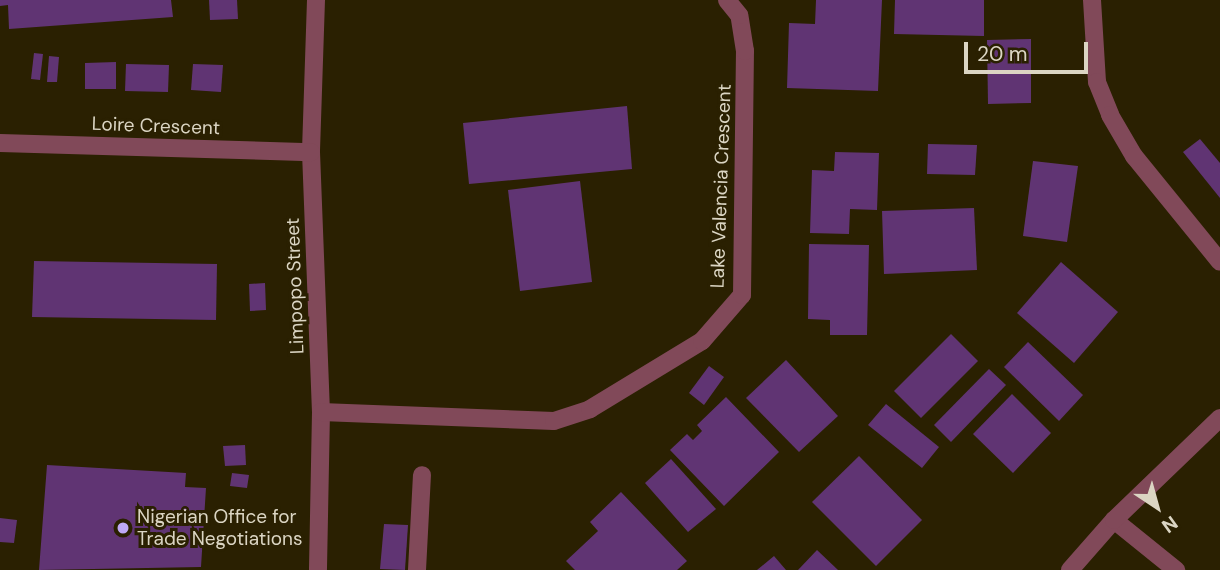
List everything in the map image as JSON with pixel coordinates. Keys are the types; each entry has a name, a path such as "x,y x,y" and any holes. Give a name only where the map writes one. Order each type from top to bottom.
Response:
{"street":[{"name":"Limpopo Street","path":"316,0 311,152 321,412 318,570"},
{"name":"Lake Valencia Crescent","path":"321,412 554,421 590,409 702,341 741,295 745,51 739,15 727,0"},
{"path":"1092,0 1097,82 1110,115 1134,156 1220,262"},
{"name":"Loire Crescent","path":"0,143 311,152"},
{"path":"1070,570 1114,520 1220,418"},
{"path":"417,570 422,475"},
{"path":"1114,520 1176,570"}],"building":[{"path":"0,0 171,0 173,17 9,29 8,5 0,6"},
{"path":"209,0 237,0 238,19 210,20"},
{"path":"816,0 882,0 878,91 787,88 789,23 815,24"},
{"path":"895,0 984,0 984,36 894,34"},
{"path":"1031,39 1031,103 988,104 987,40"},
{"path":"34,53 43,54 40,80 31,79"},
{"path":"49,56 59,57 57,82 47,82"},
{"path":"116,62 116,89 85,89 85,63"},
{"path":"126,64 169,65 168,92 125,91"},
{"path":"193,64 223,65 221,92 191,90"},
{"path":"627,106 632,169 469,184 463,123"},
{"path":"1200,139 1220,163 1220,198 1183,152"},
{"path":"928,144 977,145 975,175 927,174"},
{"path":"835,152 879,153 877,210 850,209 849,234 810,233 812,170 834,171"},
{"path":"1033,161 1078,166 1067,242 1023,236"},
{"path":"580,181 592,282 520,291 508,190"},
{"path":"974,208 977,270 884,274 882,211"},
{"path":"809,244 869,245 867,335 830,335 830,320 808,319"},
{"path":"34,261 217,264 216,320 32,317"},
{"path":"1061,262 1118,312 1074,363 1017,313"},
{"path":"265,283 266,310 250,311 249,284"},
{"path":"951,334 978,361 921,418 894,391"},
{"path":"1028,342 1083,395 1059,421 1004,367"},
{"path":"786,360 838,416 799,452 746,398"},
{"path":"709,366 724,377 704,405 689,393"},
{"path":"989,369 1006,385 951,442 934,425"},
{"path":"1012,394 1051,433 1013,473 973,434"},
{"path":"726,397 779,452 724,506 670,450 687,434 693,440 702,431 697,425"},
{"path":"886,404 939,447 922,468 868,425"},
{"path":"245,445 246,465 225,466 223,446"},
{"path":"859,456 922,520 876,566 812,502"},
{"path":"671,459 716,509 688,532 645,483"},
{"name":"Nigerian Office for Trade Negotiations","path":"47,465 186,473 185,487 206,488 201,567 39,570"},
{"path":"232,473 249,475 247,488 230,486"},
{"path":"621,492 687,561 677,570 575,570 566,561 598,531 590,522"},
{"path":"0,518 17,520 14,543 0,542"},
{"path":"384,524 408,525 405,570 380,569"},
{"path":"817,550 838,570 798,570"},
{"path":"774,556 786,570 757,570"}],"place":[{"name":"Nigerian Office for Trade Negotiations","path":"123,528"}]}
